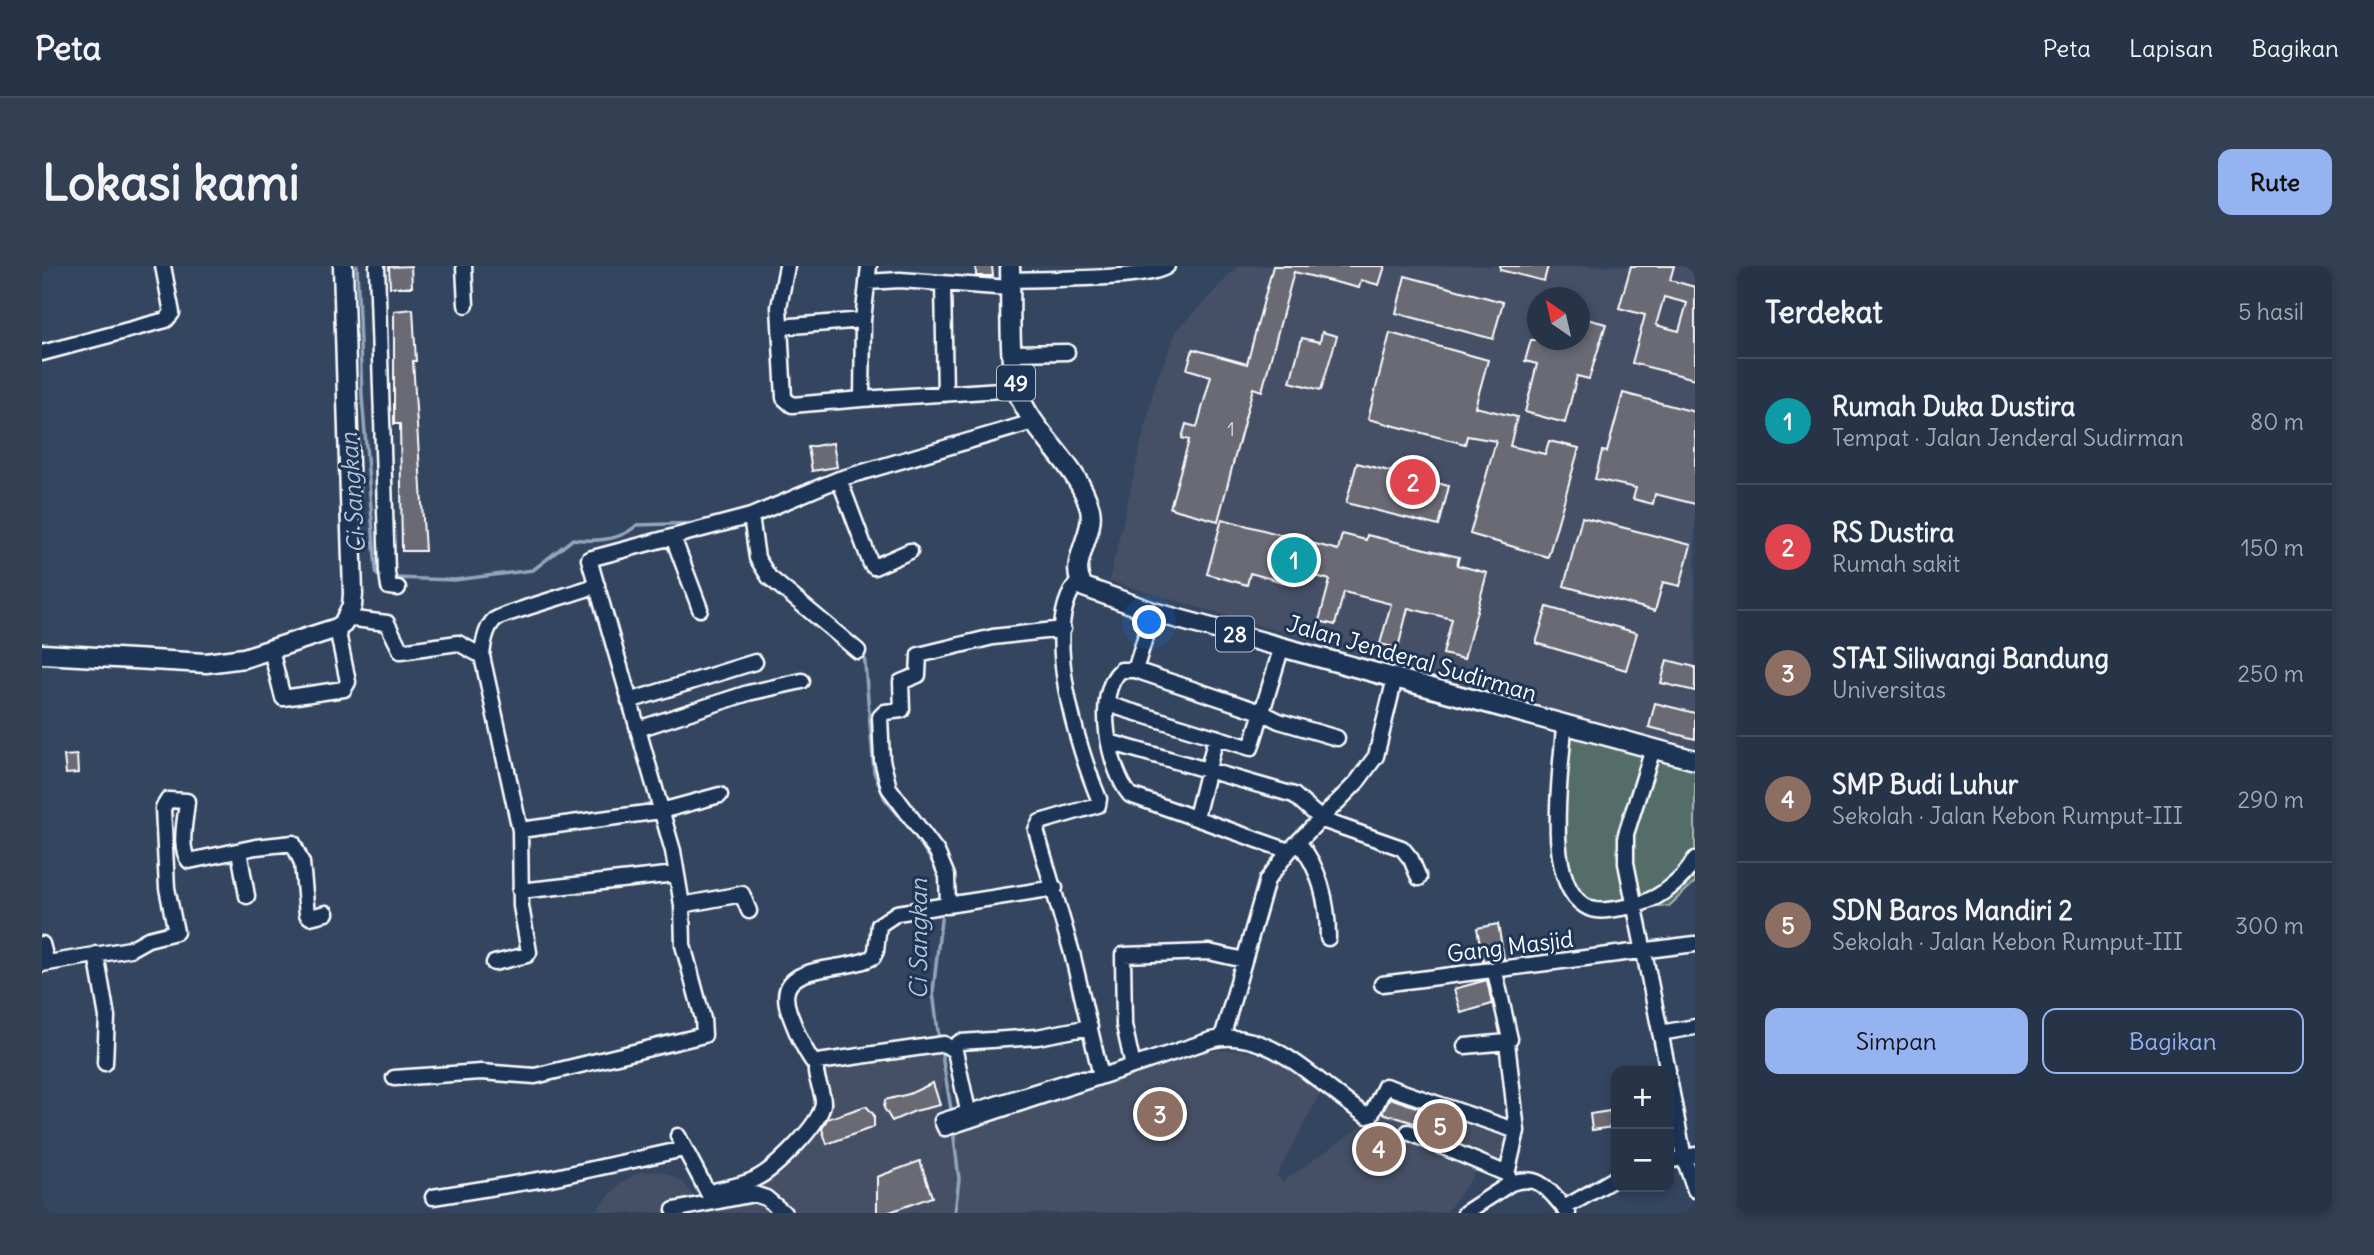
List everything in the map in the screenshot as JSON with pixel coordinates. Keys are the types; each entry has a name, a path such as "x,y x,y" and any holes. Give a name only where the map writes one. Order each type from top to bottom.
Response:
{"main road":[{"path":"42,654 206,663 271,650 342,623 353,594 343,266"},
{"name":"49","path":"1010,278 1016,389 1033,422 1079,486 1090,519 1080,559 1079,581"},
{"name":"Jalan Jenderal Sudirman","path":"1079,581 1090,590 1153,612 1695,760"}],"street":[{"path":"42,353 166,320 172,313 172,302 163,266"},
{"path":"377,266 391,581"},
{"path":"464,266 466,305"},
{"path":"787,266 781,288 779,327 782,394 789,403 823,404 1016,389"},
{"path":"862,399 863,320 869,266"},
{"path":"867,282 900,280 943,283 1124,275 1159,271 1167,266"},
{"path":"943,283 945,394"},
{"path":"779,327 863,320"},
{"path":"1013,353 1067,352"},
{"path":"394,1077 481,1072 535,1076 704,1036 703,1019 682,945 682,905 661,811 589,559 751,516 839,479 1033,422"},
{"path":"839,479 871,565 874,567 910,551"},
{"path":"751,516 757,558 769,577 858,651"},
{"path":"673,537 700,608"},
{"path":"1079,581 1069,599 1063,629 1062,654 1079,750 1098,799 1094,808 1037,825 1090,1027 1097,1077"},
{"path":"494,963 527,955 529,952 520,891 520,831 482,656 493,620 503,614 548,603 597,585"},
{"path":"1135,670 1153,612"},
{"path":"271,650 283,698 344,689 348,682 342,623 387,623 401,651 458,643 482,656"},
{"path":"944,907 947,876 937,852 889,788 882,760 880,717 885,712 902,710 901,682 917,676 919,655 993,637 1063,629"},
{"path":"1107,704 1251,748 1282,646"},
{"path":"629,701 755,662"},
{"path":"1328,938 1328,912 1315,866 1294,847 1130,794 1118,775 1109,742 1107,704 1118,672 1135,670 1261,712 1279,721 1337,738"},
{"path":"1222,1038 1267,880 1376,756 1395,678"},
{"path":"638,729 748,693 802,681"},
{"path":"1564,726 1558,788 1561,863 1569,888 1583,906 1603,910 1635,906 1675,884 1695,859"},
{"path":"1196,817 1216,737"},
{"path":"1109,742 1297,796 1322,820 1402,848 1411,859 1419,878"},
{"path":"1653,749 1626,834 1626,863 1667,1066"},
{"path":"520,831 661,811 720,794"},
{"path":"42,944 45,963 130,949 148,939 176,932 167,888 166,801 187,801 183,821 186,859 194,861 293,843 302,863 307,914 310,917 326,913"},
{"path":"239,851 247,896"},
{"path":"520,891 676,874"},
{"path":"433,1197 551,1178 681,1143 708,1193 756,1179 810,1129 823,1102 816,1066 799,1037 787,1006 785,992 792,979 807,971 835,969 867,960 876,951 879,925 885,918 1055,888"},
{"path":"682,905 742,894 749,911"},
{"name":"Gang Masjid","path":"1382,984 1495,972 1695,944"},
{"path":"1133,1066 1124,1025 1124,954 1209,953 1244,960"},
{"path":"96,954 107,1017 105,1063"},
{"path":"1465,1213 1509,1179 1517,1131 1507,1042 1510,1038 1495,972"},
{"path":"816,1066 820,1061 960,1042 1037,1037 1090,1027"},
{"path":"1660,1033 1695,1027"},
{"path":"945,1124 1026,1099 1077,1087 1097,1077 1222,1038 1238,1038 1271,1049 1367,1116 1371,1115 1385,1086 1517,1131"},
{"path":"1465,1046 1507,1042"},
{"path":"944,1046 957,1057 967,1117"},
{"path":"1674,1097 1690,1157 1695,1190"},
{"path":"1408,1132 1509,1179 1526,1178 1536,1181 1566,1211 1611,1181"},
{"path":"674,1210 754,1194 766,1198 784,1213"}],"shaded area":[{"path":"1238,266 1695,266 1695,756 1612,738 1499,696 1109,581 1155,384 1177,330"},
{"path":"938,1048 944,1082 939,1099 947,1136 1198,1051 1240,1050 1278,1059 1321,1092 1277,1175 1282,1182 1370,1120 1386,1087 1514,1132 1498,1173 1476,1172 1446,1213 593,1213 622,1182 640,1172 661,1171 683,1182 695,1198 757,1182 822,1117 818,1068"}],"green space":[{"path":"1571,731 1695,765 1695,882 1669,906 1592,913 1580,893 1572,872 1565,825"}],"building":[{"path":"411,266 412,287 390,287 389,267"},
{"path":"976,266 992,266 993,276 976,276"},
{"path":"1273,266 1385,266 1379,285 1361,280 1359,288 1294,272 1262,391 1253,388 1218,521 1170,508 1189,440 1182,438 1186,424 1197,427 1211,376 1187,369 1193,349 1247,364"},
{"path":"1500,266 1548,266 1544,281 1500,270"},
{"path":"1631,266 1674,266 1670,280 1695,287 1695,379 1632,363 1645,315 1619,308","holes":["1664,297 1687,303 1679,331 1656,325"]},
{"path":"1405,276 1503,302 1493,339 1396,313"},
{"path":"413,309 416,361 413,361 425,551 402,551 400,424 394,424 394,311"},
{"path":"1590,320 1606,324 1589,379 1577,376 1565,423 1525,412 1537,364 1525,361 1528,350 1590,350"},
{"path":"1322,332 1337,336 1321,390 1290,382 1302,338 1320,342"},
{"path":"1390,333 1488,360 1475,407 1517,417 1510,446 1545,454 1549,441 1579,448 1548,557 1470,534 1496,441 1467,436 1465,444 1368,419"},
{"path":"1623,393 1695,412 1695,504 1655,494 1653,504 1633,499 1636,488 1595,479 1602,451 1607,452"},
{"path":"833,443 837,467 812,471 808,447"},
{"path":"1357,463 1449,486 1439,526 1346,503"},
{"path":"1582,517 1691,545 1680,586 1663,582 1655,611 1564,586"},
{"path":"1222,519 1338,550 1342,534 1366,540 1367,535 1459,557 1457,565 1487,573 1464,659 1443,654 1452,619 1408,608 1398,648 1380,644 1391,604 1344,592 1335,625 1319,621 1330,580 1298,571 1294,585 1250,573 1247,585 1207,574"},
{"path":"1547,607 1637,633 1626,670 1536,643"},
{"path":"1667,660 1695,667 1695,691 1661,683"},
{"path":"1655,703 1695,713 1695,739 1649,727"},
{"path":"77,755 78,773 66,774 64,756"},
{"path":"1498,924 1504,958 1483,961 1477,928"},
{"path":"1487,980 1492,1004 1461,1013 1454,989"},
{"path":"933,1083 940,1105 915,1111 892,1121 884,1108 885,1100 909,1094"},
{"path":"1390,1098 1460,1122 1456,1136 1382,1113"},
{"path":"866,1106 874,1115 874,1127 827,1144 822,1129 827,1119"},
{"path":"1610,1111 1611,1127 1592,1130 1590,1114"},
{"path":"920,1161 932,1197 887,1213 877,1213 877,1177"}],"waterway":[{"name":"Ci Sangkan","path":"357,266 362,396 376,569 377,575 386,578"},
{"name":"Ci Sangkan","path":"393,578 455,580 533,570 573,539 608,539 637,525 702,523"},
{"name":"Ci Sangkan","path":"864,652 874,772 885,799 915,835 937,869"},
{"name":"Ci Sangkan","path":"939,1039 933,992 942,911"},
{"name":"Ci Sangkan","path":"941,1050 952,1115"},
{"name":"Ci Sangkan","path":"953,1129 959,1179 955,1213"}],"place":[{"name":"RS Dustira","path":"1413,482"},
{"name":"Rumah Duka Dustira","path":"1294,560"},
{"name":"STAI Siliwangi Bandung","path":"1160,1114"},
{"name":"SDN Baros Mandiri 2","path":"1440,1126"},
{"name":"SMP Budi Luhur","path":"1379,1149"}]}
